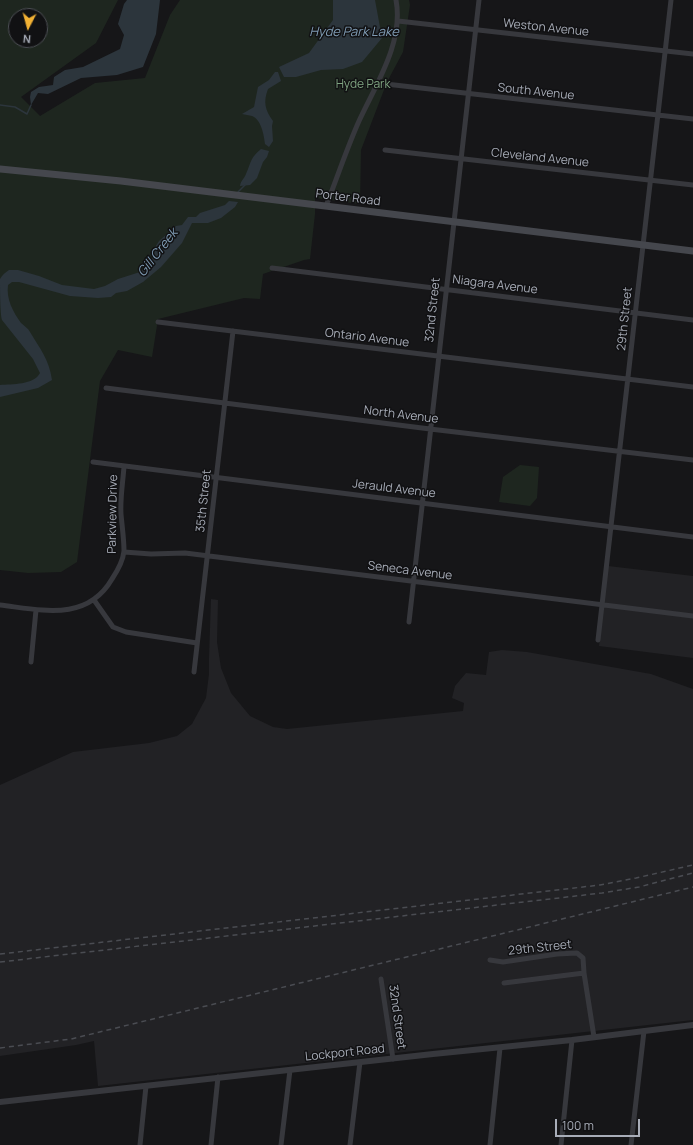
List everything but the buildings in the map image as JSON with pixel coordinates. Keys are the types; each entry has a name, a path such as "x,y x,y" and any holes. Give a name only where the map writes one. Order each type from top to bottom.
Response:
{"main road":[{"name":"Porter Road","path":"0,169 121,181 693,251"}],"street":[{"path":"326,206 359,122 394,44 398,21 396,0"},
{"name":"32nd Street","path":"409,622 478,0"},
{"name":"29th Street","path":"598,640 671,0"},
{"name":"Weston Avenue","path":"398,21 693,54"},
{"name":"South Avenue","path":"377,83 693,119"},
{"name":"Cleveland Avenue","path":"385,150 693,185"},
{"name":"Niagara Avenue","path":"272,268 693,320"},
{"name":"Ontario Avenue","path":"158,322 693,387"},
{"name":"35th Street","path":"194,672 233,331"},
{"name":"North Avenue","path":"106,388 224,404 693,460"},
{"name":"Jerauld Avenue","path":"93,462 693,536"},
{"name":"Parkview Drive","path":"0,605 36,610 63,611 79,608 94,600 107,587 120,566 124,552 121,513 124,466"},
{"name":"Seneca Avenue","path":"124,552 151,554 185,553 693,616"},
{"path":"94,600 113,627 126,632 197,643"},
{"path":"31,662 36,610"},
{"name":"29th Street","path":"490,960 503,962 557,954 577,953 583,958 594,1037"},
{"path":"504,983 584,973"},
{"name":"32nd Street","path":"381,979 393,1058"},
{"name":"Lockport Road","path":"0,1102 393,1058 572,1040 693,1025"},
{"path":"631,1145 644,1031"},
{"path":"561,1145 572,1040"},
{"path":"490,1145 500,1048"},
{"path":"350,1145 360,1062"},
{"path":"281,1145 290,1070"},
{"path":"211,1145 218,1077"},
{"path":"140,1145 146,1086"}],"shaded area":[{"path":"608,566 693,576 693,658 599,646"},
{"path":"211,599 218,600 217,642 221,668 231,693 250,716 273,727 287,729 463,711 464,703 452,698 455,686 466,673 486,675 489,652 502,650 527,652 651,674 693,689 693,1020 98,1086 94,1041 0,1056 0,785 73,752 149,743 177,736 192,724 206,698 209,674"}],"green space":[{"name":"Hyde Park","path":"0,0 118,0 96,43 21,97 40,116 95,83 145,78 170,15 180,0 409,0 410,5 403,52 387,82 361,150 360,204 315,198 315,214 310,259 263,274 260,299 244,298 158,319 152,357 118,350 100,381 77,562 61,572 28,573 0,570"},
{"path":"520,465 539,467 537,498 530,506 499,502 503,477"}],"water":[{"path":"127,0 160,0 156,34 143,67 117,75 81,78 48,94 38,93 31,105 31,92 39,87 53,85 54,77 65,70 83,67 120,49 124,35 118,24 124,4"},
{"name":"Hyde Park Lake","path":"333,0 375,0 382,38 362,62 343,69 321,70 296,77 284,77 279,67 309,53 333,20"},
{"path":"275,72 278,72 281,81 268,89 265,102 268,113 273,121 273,141 269,147 265,144 263,132 258,120 252,116 242,114 254,107 258,87 269,80"},
{"path":"261,149 269,151 257,178 250,185 240,186 253,158"},
{"path":"229,201 238,202 235,207 221,218 208,223 192,223 182,243 161,267 143,282 127,291 116,293 111,297 98,298 70,296 19,282 12,282 8,285 9,300 13,310 44,354 49,366 52,380 38,388 0,397 0,385 28,382 37,377 40,373 33,359 2,320 0,306 0,279 5,273 9,270 18,270 62,285 94,289 105,286 118,279 140,272 152,258 154,249 159,241 176,226 182,225 188,217 196,217 200,213 225,205"}],"waterway":[{"path":"0,105 15,107 27,114 31,105"},
{"name":"Gill Creek","path":"238,192 245,185"}],"railway":[{"path":"0,954 600,885 693,865"},
{"path":"0,962 602,893 639,887 693,873"},
{"path":"0,1048 71,1039 693,887"}]}
